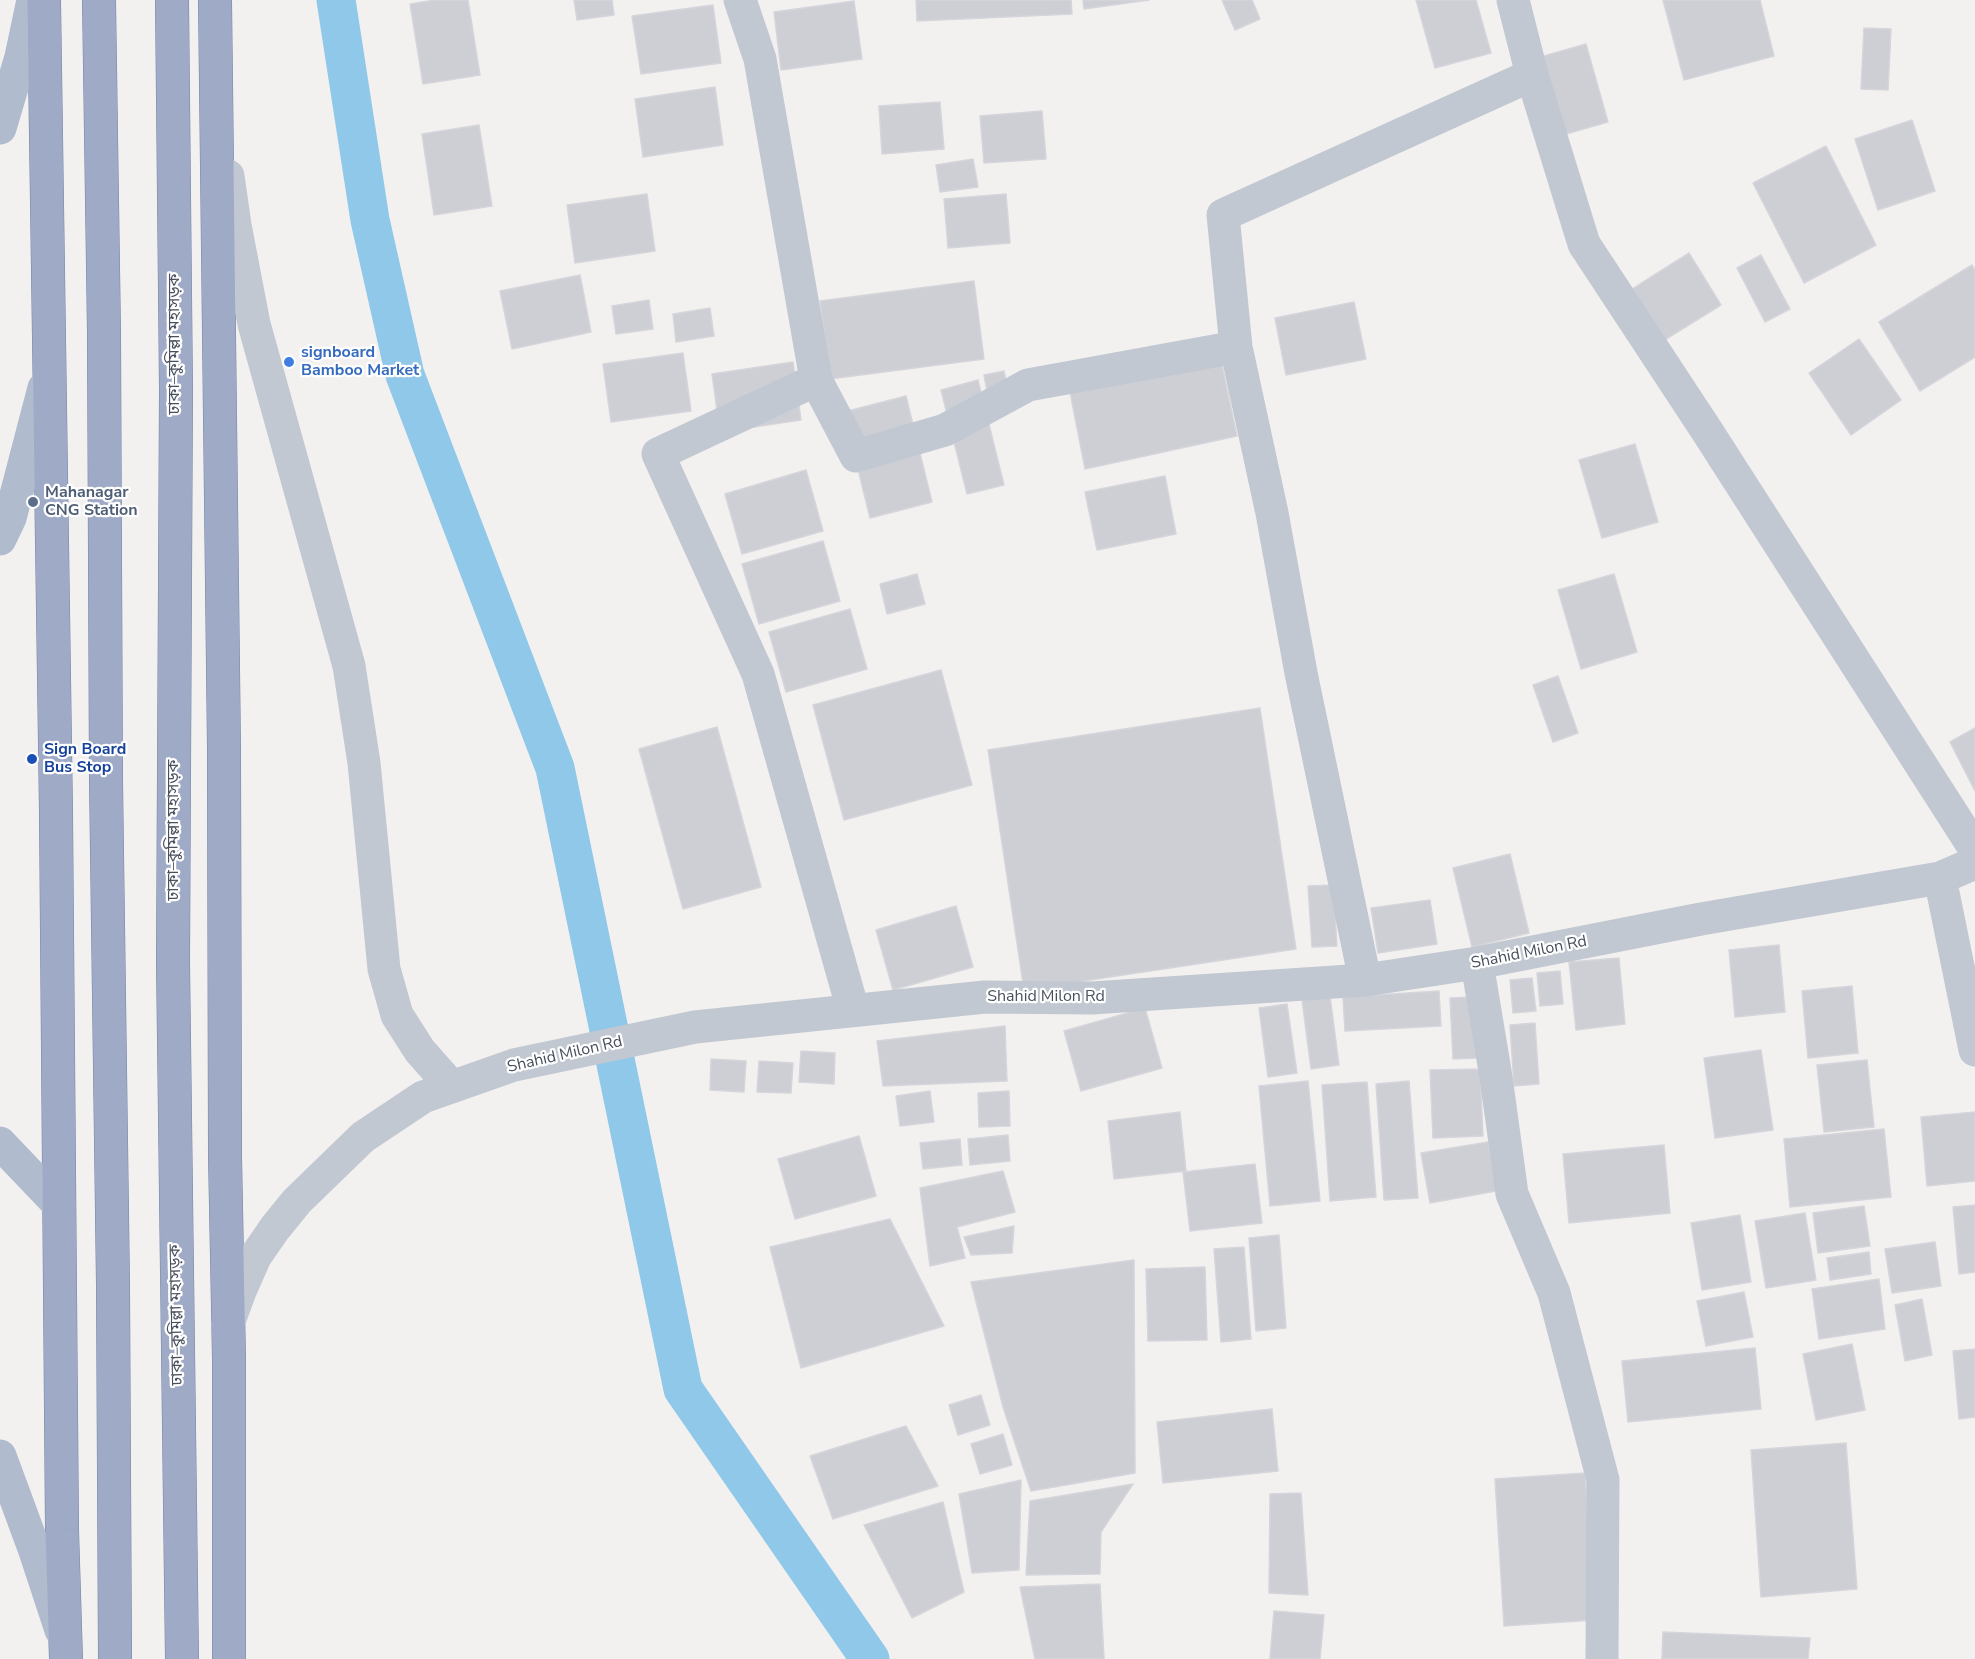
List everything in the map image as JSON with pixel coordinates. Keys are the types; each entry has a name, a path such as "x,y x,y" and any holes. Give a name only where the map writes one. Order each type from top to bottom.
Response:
{"highway":[{"path":"44,0 65,1651"},
{"path":"99,0 115,1659"},
{"name":"ঢাকা–কুমিল্লা মহাসড়ক","path":"172,0 176,388 173,962 182,1659"},
{"path":"215,0 224,714 229,1659"}],"main road":[{"path":"0,128 21,57 33,0"},
{"path":"0,538 10,518 50,363"},
{"path":"0,1143 13,1154 59,1205"},
{"path":"0,1456 35,1551 65,1651"}],"street":[{"path":"740,0 760,59 816,380 856,456 945,430 1028,385 1236,347"},
{"path":"1513,0 1532,75 1584,244 1707,431 1975,849"},
{"path":"1365,980 1301,673 1272,513 1236,347 1223,215 1532,75"},
{"path":"217,105 235,225 254,324 349,666 364,763 384,969 397,1015 420,1051 452,1087"},
{"path":"816,380 658,454 758,674 853,1010"},
{"name":"Shahid Milon Rd","path":"228,1325 255,1257 275,1228 297,1202 363,1137 423,1097 514,1065 694,1027 853,1010 985,997 1092,998 1365,980 1477,963 1701,919 1940,878 1975,863"},
{"path":"1940,878 1975,1050"},
{"path":"1477,963 1512,1194 1554,1293 1603,1480 1602,1659"}],"building":[{"path":"435,0 468,0 480,75 423,84 410,4"},
{"path":"574,0 612,0 614,15 577,20"},
{"path":"916,0 1071,0 1072,14 917,21"},
{"path":"1083,0 1149,0 1084,9"},
{"path":"1222,0 1252,0 1260,19 1235,30"},
{"path":"1416,0 1476,0 1491,53 1435,68"},
{"path":"1663,0 1760,0 1774,56 1684,80"},
{"path":"854,1 862,59 781,70 774,12"},
{"path":"713,5 721,63 641,74 632,16"},
{"path":"1864,28 1891,29 1888,90 1861,89"},
{"path":"1586,44 1608,122 1552,138 1530,60"},
{"path":"715,87 723,145 643,157 635,99"},
{"path":"940,102 944,149 882,154 879,106"},
{"path":"1042,111 1046,159 984,163 980,116"},
{"path":"1912,120 1935,191 1878,210 1855,139"},
{"path":"479,125 492,206 434,215 422,134"},
{"path":"1826,146 1876,245 1804,283 1753,183"},
{"path":"973,159 978,187 940,192 936,165"},
{"path":"647,194 655,251 575,263 567,205"},
{"path":"1006,194 1010,243 948,248 944,199"},
{"path":"1689,253 1721,305 1658,344 1626,293"},
{"path":"1761,255 1790,309 1765,322 1737,268"},
{"path":"1972,265 1975,270 1975,357 1920,391 1879,322"},
{"path":"580,275 591,332 512,349 500,291"},
{"path":"974,281 984,359 830,379 820,301"},
{"path":"649,300 653,329 616,334 612,306"},
{"path":"1354,302 1366,359 1286,375 1275,318"},
{"path":"710,308 714,336 676,342 673,314"},
{"path":"1859,339 1901,400 1851,435 1809,373"},
{"path":"683,353 691,411 611,422 603,364"},
{"path":"1221,360 1237,436 1085,469 1070,392"},
{"path":"793,362 801,420 720,432 712,374"},
{"path":"1004,371 1011,408 991,412 984,375"},
{"path":"978,380 1004,485 967,494 941,390"},
{"path":"906,396 932,502 870,518 844,412"},
{"path":"1635,444 1658,522 1602,538 1579,460"},
{"path":"806,470 823,531 742,554 725,494"},
{"path":"1165,476 1176,534 1097,550 1085,492"},
{"path":"823,541 840,601 759,624 742,564"},
{"path":"917,574 925,604 887,614 880,584"},
{"path":"1614,574 1637,652 1581,669 1558,590"},
{"path":"850,609 867,669 786,692 769,632"},
{"path":"941,670 972,785 844,820 813,705"},
{"path":"1558,676 1578,733 1553,742 1533,685"},
{"path":"1260,708 1296,949 1024,990 988,750"},
{"path":"717,727 761,887 683,909 639,749"},
{"path":"1975,728 1975,791 1950,742"},
{"path":"1510,854 1529,933 1472,947 1453,868"},
{"path":"1333,885 1337,946 1312,947 1308,886"},
{"path":"1430,900 1437,944 1378,953 1371,908"},
{"path":"956,906 973,967 893,990 876,930"},
{"path":"1779,945 1785,1012 1735,1017 1729,950"},
{"path":"1619,958 1625,1024 1576,1030 1569,962"},
{"path":"1560,971 1563,1004 1540,1006 1537,973"},
{"path":"1532,978 1536,1011 1513,1013 1510,980"},
{"path":"1852,986 1858,1053 1808,1058 1802,991"},
{"path":"1439,991 1441,1026 1345,1031 1343,997"},
{"path":"1330,996 1339,1065 1311,1069 1302,1000"},
{"path":"1474,997 1478,1058 1453,1059 1450,998"},
{"path":"1287,1004 1297,1073 1268,1077 1259,1008"},
{"path":"1145,1008 1162,1068 1081,1091 1064,1031"},
{"path":"1535,1023 1539,1084 1514,1086 1510,1025"},
{"path":"1005,1026 1007,1081 883,1086 877,1041"},
{"path":"1761,1050 1773,1130 1715,1138 1704,1058"},
{"path":"801,1051 835,1053 834,1084 799,1082"},
{"path":"711,1059 746,1061 744,1092 710,1090"},
{"path":"1867,1060 1874,1127 1824,1132 1817,1065"},
{"path":"759,1061 793,1063 791,1093 757,1092"},
{"path":"1480,1069 1483,1136 1433,1138 1430,1070"},
{"path":"1308,1081 1320,1201 1270,1206 1259,1086"},
{"path":"1409,1081 1418,1198 1384,1200 1376,1084"},
{"path":"1367,1082 1376,1197 1330,1201 1322,1085"},
{"path":"930,1091 934,1122 900,1126 896,1096"},
{"path":"1009,1091 1010,1126 979,1127 978,1093"},
{"path":"1180,1112 1186,1171 1114,1179 1108,1121"},
{"path":"1975,1112 1975,1181 1927,1186 1921,1117"},
{"path":"1884,1129 1891,1197 1790,1207 1784,1139"},
{"path":"1008,1135 1010,1161 970,1165 968,1139"},
{"path":"859,1136 876,1196 795,1219 778,1159"},
{"path":"960,1139 962,1165 923,1169 920,1143"},
{"path":"1488,1142 1496,1191 1430,1203 1421,1153"},
{"path":"1664,1145 1670,1213 1569,1223 1563,1154"},
{"path":"1255,1164 1262,1223 1190,1231 1183,1172"},
{"path":"1003,1171 1015,1212 957,1227 965,1258 930,1266 920,1188"},
{"path":"1975,1205 1975,1272 1959,1274 1953,1207"},
{"path":"1864,1206 1870,1246 1818,1253 1813,1213"},
{"path":"1805,1213 1816,1280 1766,1288 1755,1221"},
{"path":"1740,1215 1751,1282 1702,1290 1691,1223"},
{"path":"890,1219 944,1326 801,1368 770,1247"},
{"path":"1014,1226 1012,1253 971,1255 964,1237"},
{"path":"1279,1235 1286,1328 1256,1331 1249,1238"},
{"path":"1935,1242 1941,1286 1892,1293 1885,1249"},
{"path":"1244,1247 1251,1339 1221,1342 1214,1249"},
{"path":"1869,1252 1871,1274 1830,1280 1827,1258"},
{"path":"1134,1260 1135,1473 1031,1491 1003,1407 971,1282"},
{"path":"1205,1267 1207,1340 1148,1341 1146,1269"},
{"path":"1879,1279 1885,1329 1819,1339 1812,1289"},
{"path":"1744,1292 1753,1337 1706,1346 1697,1301"},
{"path":"1922,1299 1932,1355 1905,1361 1895,1305"},
{"path":"1852,1344 1865,1410 1816,1420 1803,1354"},
{"path":"1755,1348 1761,1409 1628,1422 1622,1361"},
{"path":"1975,1349 1975,1417 1959,1419 1953,1351"},
{"path":"981,1395 990,1425 958,1435 949,1405"},
{"path":"1272,1409 1278,1471 1163,1483 1157,1422"},
{"path":"906,1426 938,1486 833,1519 810,1456"},
{"path":"1003,1434 1012,1465 980,1474 971,1444"},
{"path":"1846,1443 1857,1589 1761,1597 1751,1450"},
{"path":"1585,1473 1594,1620 1504,1626 1495,1479"},
{"path":"1021,1480 1019,1570 972,1573 959,1494"},
{"path":"1133,1484 1101,1532 1100,1574 1026,1575 1030,1501"},
{"path":"1301,1493 1308,1595 1269,1593 1270,1494"},
{"path":"943,1502 964,1592 912,1618 864,1525"},
{"path":"1100,1584 1104,1659 1035,1659 1020,1587"},
{"path":"1274,1611 1324,1615 1320,1659 1270,1659"},
{"path":"1663,1632 1810,1638 1808,1659 1662,1659"}],"waterway":[{"path":"336,0 370,220 405,375 555,768 683,1389 870,1659"}],"place":[{"name":"signboard Bamboo Market","path":"289,362"},
{"name":"Mahanagar CNG Station","path":"33,502"},
{"name":"Sign Board Bus Stop","path":"32,759"}]}
